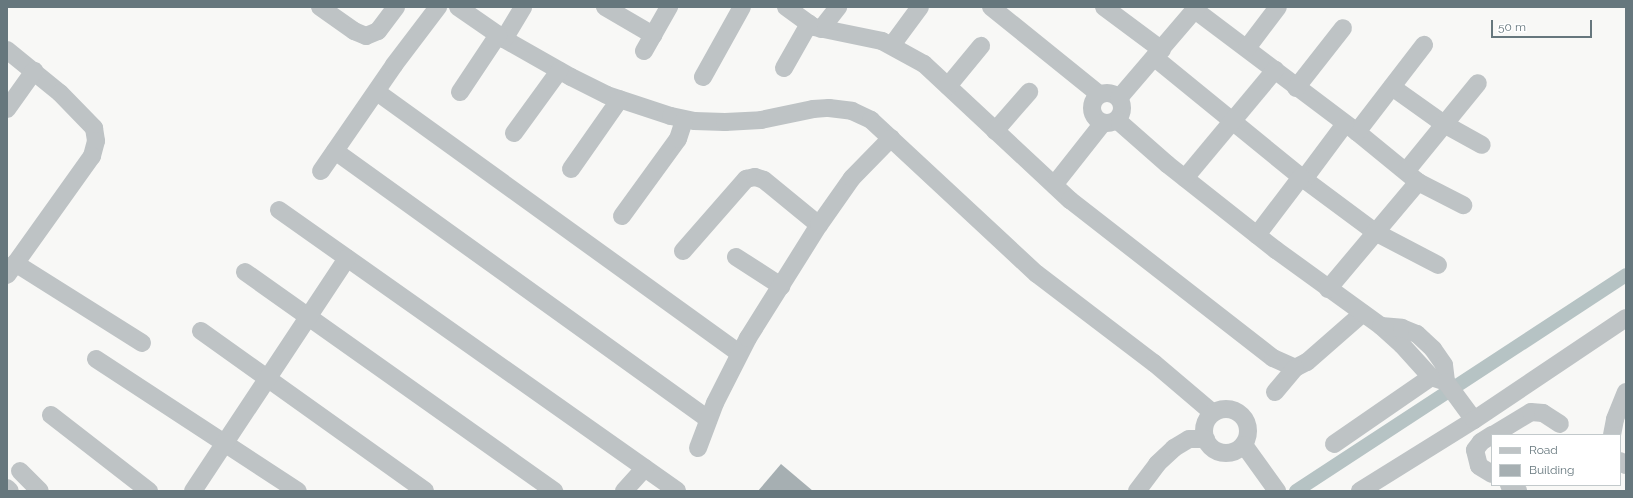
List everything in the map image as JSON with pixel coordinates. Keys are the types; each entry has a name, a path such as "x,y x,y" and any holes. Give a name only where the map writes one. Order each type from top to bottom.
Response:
{"street":[{"path":"320,7 354,31 366,36 378,31 396,7"},
{"path":"321,171 438,7"},
{"path":"458,7 501,37 559,71 620,99 684,120 725,122 761,120 814,108 829,108 862,115 880,126 1037,274 1154,364 1213,413"},
{"path":"460,92 523,7"},
{"path":"605,7 653,35"},
{"path":"644,51 669,7"},
{"path":"703,77 742,7"},
{"path":"786,7 815,26 871,38 892,45 924,64 1054,186 1273,358 1295,368"},
{"path":"784,68 815,26 838,7"},
{"path":"892,45 920,7"},
{"path":"992,7 1100,94 1112,93 1119,98 1122,111 1110,121 1054,186"},
{"path":"1104,7 1159,54 1233,122 1302,178 1375,232 1438,265"},
{"path":"1247,48 1278,7"},
{"path":"1119,98 1159,54 1196,8 1296,88 1351,128 1412,176 1463,205"},
{"path":"1296,88 1343,28"},
{"path":"1257,235 1302,178 1392,87 1424,45"},
{"path":"948,86 981,46"},
{"path":"7,50 60,93 94,128 96,141 92,156 11,269 142,343"},
{"path":"1185,178 1275,70"},
{"path":"7,109 34,71"},
{"path":"514,132 559,71"},
{"path":"1328,289 1375,232 1444,124 1478,83"},
{"path":"1392,87 1444,124 1482,145"},
{"path":"377,92 739,353"},
{"path":"995,131 1029,92"},
{"path":"1100,94 1091,107 1094,117 1110,121 1328,289 1381,326 1446,386 1474,420"},
{"path":"570,169 620,99"},
{"path":"622,216 678,139 684,120"},
{"path":"698,448 708,419 739,353 819,225 857,172 891,138"},
{"path":"335,151 708,419"},
{"path":"683,251 746,179 755,177 764,180 819,225"},
{"path":"279,210 677,491"},
{"path":"736,256 781,286"},
{"path":"193,491 266,377 347,258"},
{"path":"245,272 554,491"},
{"path":"1275,392 1295,368 1313,358 1363,313"},
{"path":"1360,491 1474,420 1626,318"},
{"path":"201,331 425,491"},
{"path":"96,359 298,491"},
{"path":"1334,444 1446,386"},
{"path":"1612,434 1626,392"},
{"path":"1221,409 1230,409 1245,419 1248,436 1244,444 1236,450 1223,452 1211,447 1206,439 1205,425 1213,413 1221,409"},
{"path":"1494,434 1531,412 1543,413 1560,424"},
{"path":"51,414 149,491"},
{"path":"1491,436 1481,442 1475,450 1480,466 1491,473"},
{"path":"1137,491 1157,464 1174,448 1189,439 1206,439"},
{"path":"1244,444 1277,491"},
{"path":"624,491 645,468"},
{"path":"20,470 40,491"},
{"path":"7,488 10,491"}],"building":[{"path":"781,464 813,491 758,491"}],"waterway":[{"path":"1296,491 1626,275"}]}
